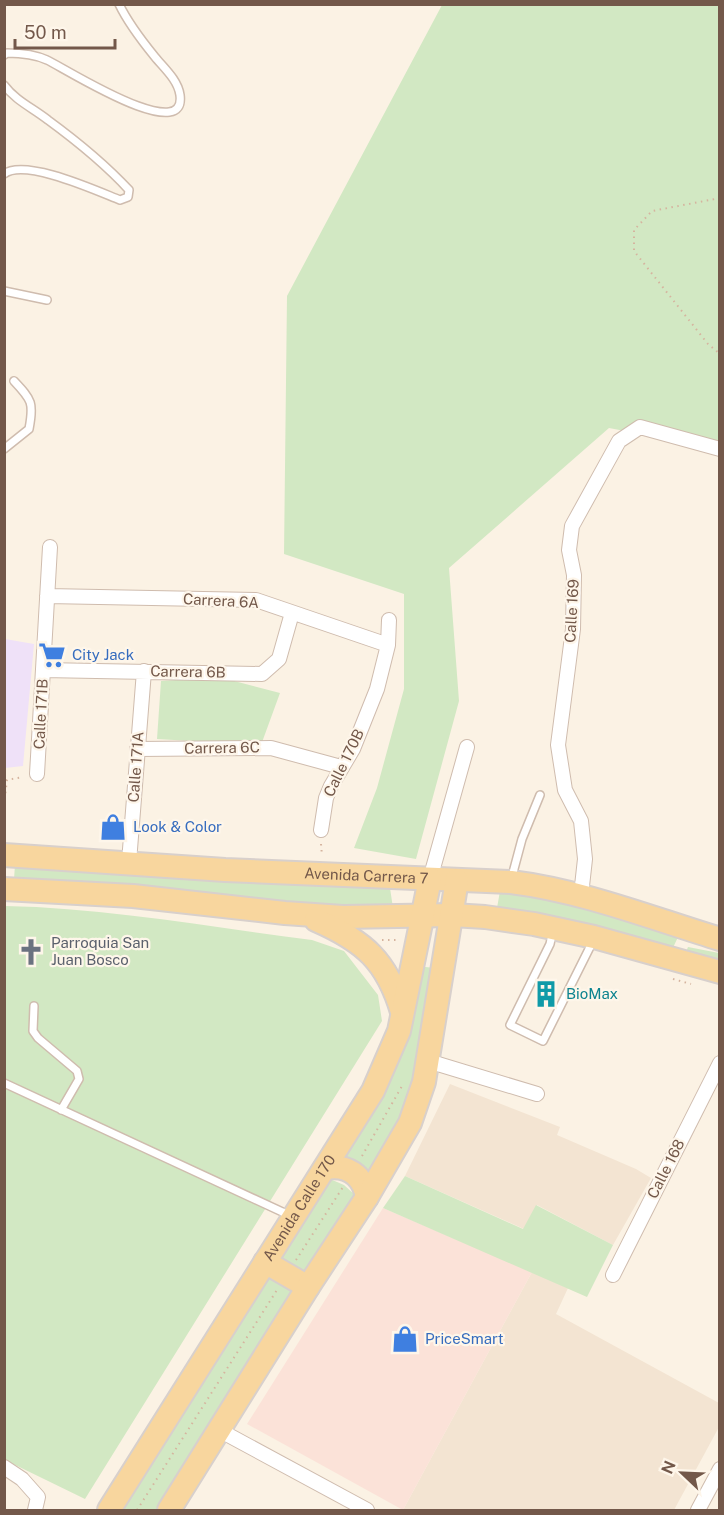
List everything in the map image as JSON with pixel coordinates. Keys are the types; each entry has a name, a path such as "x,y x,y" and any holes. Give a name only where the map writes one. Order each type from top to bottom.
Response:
{"main road":[{"name":"Avenida Carrera 7","path":"4,855 225,870 511,882 581,895 709,936"},
{"name":"Avenida Calle 170","path":"109,1510 373,1091 392,1051 403,1015 430,879"},
{"path":"169,1510 367,1197 410,1123 420,1099 428,1061 458,880"},
{"path":"4,889 133,896 304,915 383,917 452,915 525,922 594,937 677,970 720,972"},
{"path":"304,915 349,935 375,957 390,980 403,1015"},
{"path":"677,970 681,946 688,936 709,936"},
{"path":"325,1168 340,1167 353,1172 363,1183 367,1197"},
{"path":"265,1262 308,1287"}],"street":[{"name":"Calle 169","path":"581,895 585,859 581,820 565,790 558,746 573,629 574,575 569,550 572,526 619,441 640,427 720,449"},
{"name":"Calle 171B","path":"37,774 50,547"},
{"name":"Carrera 6A","path":"47,596 256,600 388,645"},
{"name":"Carrera 6B","path":"43,670 265,673 279,659 292,613"},
{"name":"Calle 170B","path":"321,830 326,798 341,767 353,749 377,689 388,645 388,620"},
{"name":"Calle 171A","path":"129,862 144,672"},
{"path":"430,879 467,747"},
{"name":"Carrera 6C","path":"137,749 271,748 341,767"},
{"path":"428,1061 537,1094"},
{"name":"Calle 168","path":"614,1275 720,1063"},
{"path":"219,1430 367,1510"},
{"path":"4,1467 22,1479 38,1497 35,1510"},
{"path":"698,1510 720,1469"}],"lane":[{"path":"4,55 7,53 30,54 60,66 109,95 160,113 172,111 178,106 181,96 173,78 126,19 119,4"},
{"path":"4,86 13,96 102,161 129,190 128,197 120,200 37,170 9,171 4,174"},
{"path":"4,291 47,300"},
{"path":"4,449 29,429 33,409 30,397 14,381"},
{"path":"511,882 522,839 540,795"},
{"path":"553,928 550,945 510,1025 543,1041 594,937"},
{"path":"34,1006 33,1030 38,1038 77,1071 79,1076 61,1110"},
{"path":"4,1083 293,1217"}],"path":[{"path":"720,198 652,211 634,230 634,251 708,344 720,354"},
{"path":"4,805 7,780 37,774"},
{"path":"321,830 321,874"},
{"path":"374,940 403,940"},
{"path":"677,970 691,984"}],"shaded area":[{"path":"5,639 34,644 23,766 5,768"},
{"path":"450,1084 560,1127 557,1135 636,1169 651,1178 613,1245 537,1205 524,1229 405,1176"},
{"path":"383,1208 532,1272 403,1510 247,1424"},
{"path":"532,1272 568,1288 556,1314 719,1403 719,1427 674,1510 403,1510"}],"green space":[{"path":"442,5 719,5 719,449 609,428 449,568 459,701 416,859 354,848 377,788 404,689 404,594 284,554 287,296"},
{"path":"219,677 280,693 261,745 157,739 161,681"},
{"path":"15,865 197,879 390,888 393,908 337,906 14,879"},
{"path":"500,891 574,904 678,937 671,952 497,908"},
{"path":"5,906 120,914 312,940 344,951 378,995 382,1021 85,1499 5,1460"},
{"path":"688,947 719,953 719,963 686,952"},
{"path":"416,966 435,968 410,1103 369,1176 339,1159"},
{"path":"405,1176 523,1229 536,1205 613,1245 587,1297 383,1208"},
{"path":"330,1179 344,1185 355,1195 305,1271 300,1272 278,1261"},
{"path":"270,1274 287,1285 291,1296 158,1510 118,1510"}],"place":[{"name":"City Jack","path":"52,655"},
{"name":"Look & Color","path":"113,827"},
{"name":"Parroquia San Juan Bosco","path":"31,952"},
{"name":"BioMax","path":"546,994"},
{"name":"PriceSmart","path":"405,1339"}]}
